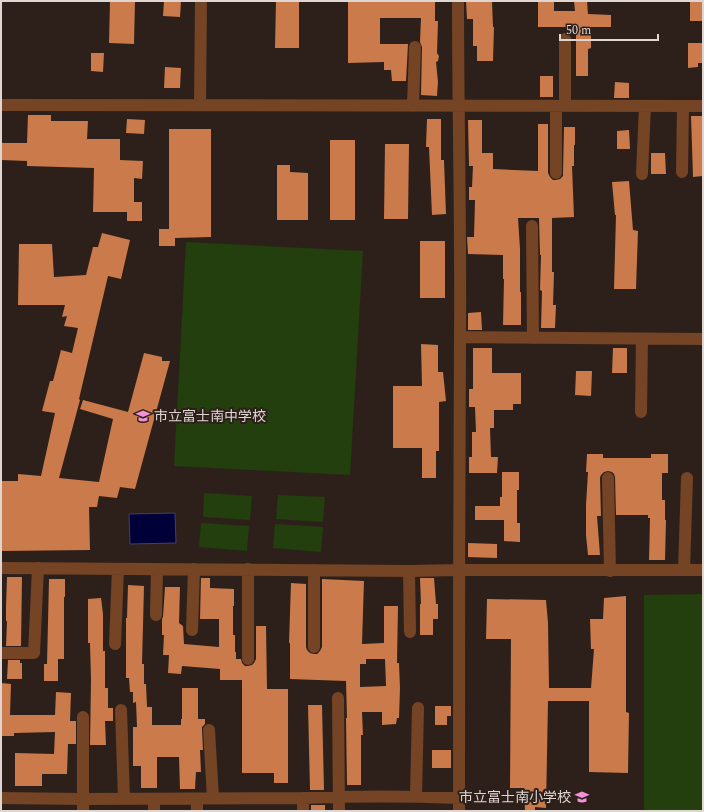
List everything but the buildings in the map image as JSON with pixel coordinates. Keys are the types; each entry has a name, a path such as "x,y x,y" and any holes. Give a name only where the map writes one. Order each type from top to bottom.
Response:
{"street":[{"path":"200,106 201,1"},
{"path":"458,1 460,337 459,811"},
{"path":"556,173 565,39"},
{"path":"413,106 415,47"},
{"path":"1,105 703,106"},
{"path":"642,174 645,106"},
{"path":"682,172 683,106"},
{"path":"532,226 533,338"},
{"path":"460,337 703,339"},
{"path":"641,412 642,339"},
{"path":"608,478 610,571"},
{"path":"684,570 687,478"},
{"path":"1,568 409,571 703,570"},
{"path":"1,653 34,653 38,568"},
{"path":"115,644 118,568"},
{"path":"156,615 158,569"},
{"path":"192,630 194,569"},
{"path":"248,570 248,659"},
{"path":"314,570 314,647"},
{"path":"409,571 410,632"},
{"path":"338,698 339,811"},
{"path":"416,796 418,708"},
{"path":"121,710 124,799"},
{"path":"83,717 83,805"},
{"path":"209,730 213,798"},
{"path":"1,798 83,805 124,799 416,796 459,798"},
{"path":"303,798 303,811"},
{"path":"154,799 154,811"},
{"path":"197,799 197,811"}],"green space":[{"path":"186,242 363,251 350,475 174,466"},
{"path":"204,493 252,496 250,520 203,517"},
{"path":"278,495 325,497 323,522 276,519"},
{"path":"201,523 249,526 247,551 199,547"},
{"path":"275,524 323,527 321,552 273,548"},
{"path":"703,594 703,811 644,811 644,595"}],"shaded area":[{"path":"175,513 176,543 130,544 129,514"}],"place":[{"name":"市立富士南中学校","path":"143,416"},
{"name":"市立富士南小学校","path":"582,797"}]}
